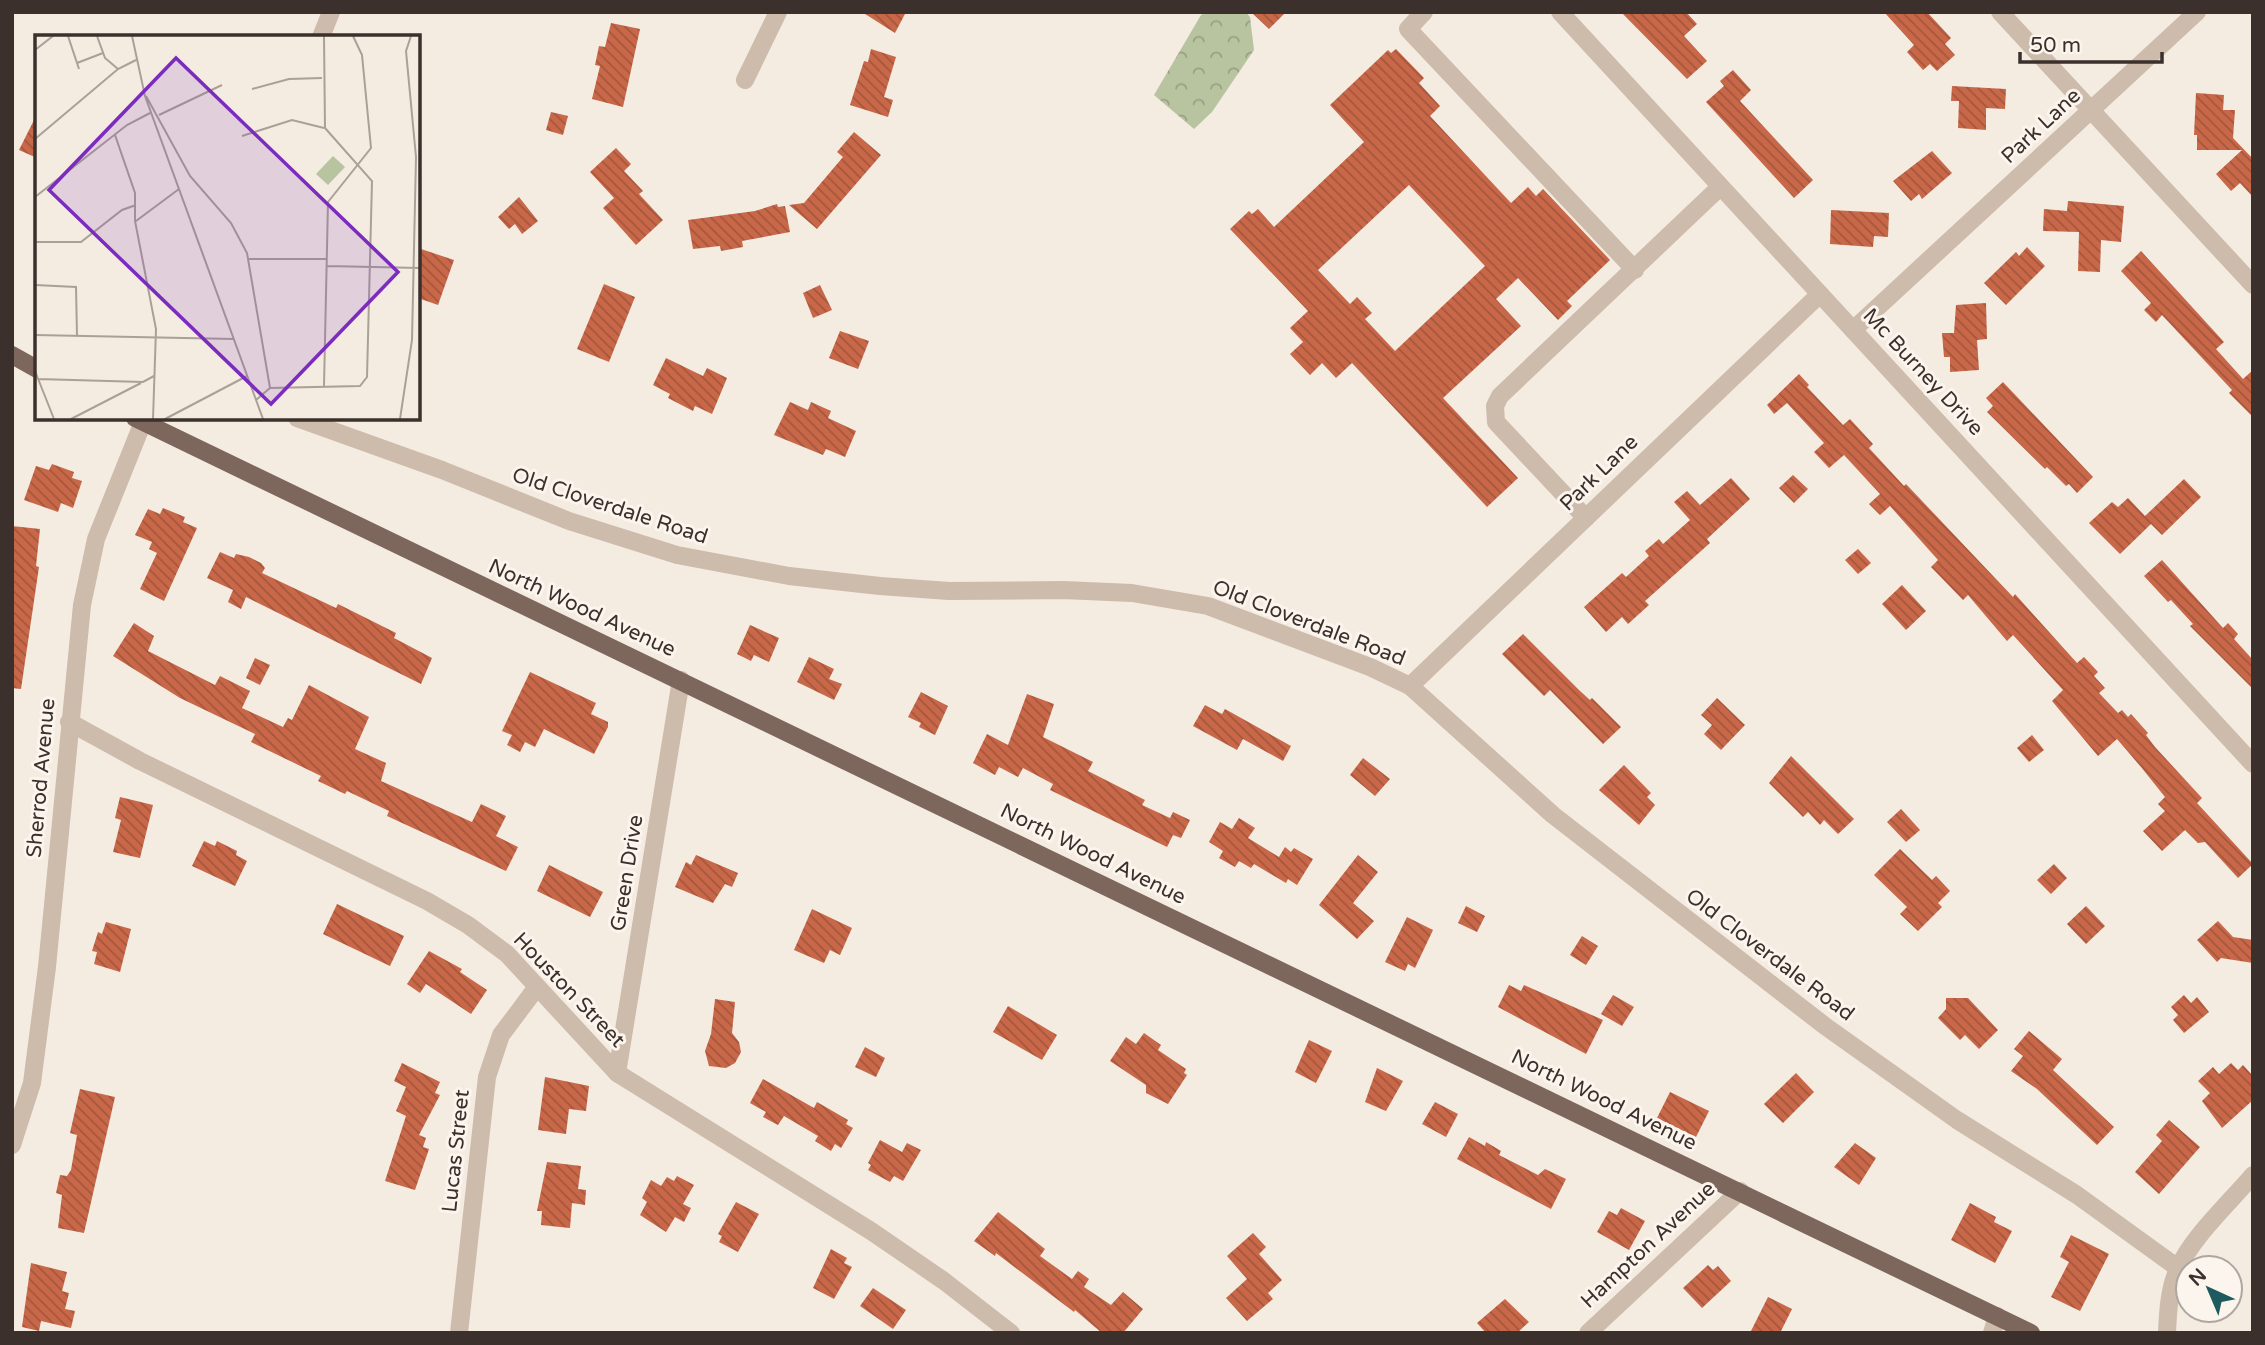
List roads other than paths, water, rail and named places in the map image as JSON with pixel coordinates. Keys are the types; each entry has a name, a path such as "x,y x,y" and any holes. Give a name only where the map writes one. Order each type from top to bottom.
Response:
{"main road":[{"name":"North Wood Avenue","path":"139,420 1740,1191 1995,1324 2031,1333"}],"street":[{"path":"322,35 331,12"},
{"path":"745,80 778,12"},
{"path":"1424,12 1408,29 1635,270"},
{"name":"Mc Burney Drive","path":"1560,12 2253,764"},
{"path":"2000,12 2253,285"},
{"name":"Park Lane","path":"1853,330 2197,12"},
{"path":"1586,518 1496,422 1495,406 1500,396 1720,187"},
{"name":"Park Lane","path":"1410,686 1820,294"},
{"name":"Sherrod Avenue","path":"12,1145 33,1070 47,967 80,616 96,539 139,420"},
{"name":"Old Cloverdale Road","path":"302,420 394,452 569,520 677,555 789,576 880,586 948,591 1109,591 1208,606 1370,667 1410,686 1553,815 1825,1026 1957,1120 2077,1195 2174,1265"},
{"name":"Green Drive","path":"617,1073 681,680"},
{"name":"Houston Street","path":"69,722 140,761 427,901 468,925 507,954 617,1073 871,1231 944,1281 1011,1333"},
{"name":"Lucas Street","path":"459,1333 487,1077 501,1035 537,987"},
{"path":"2188,1254 2253,1175"},
{"name":"Hampton Avenue","path":"1588,1333 1740,1191"},
{"path":"2167,1333 2169,1301 2174,1283"}]}
